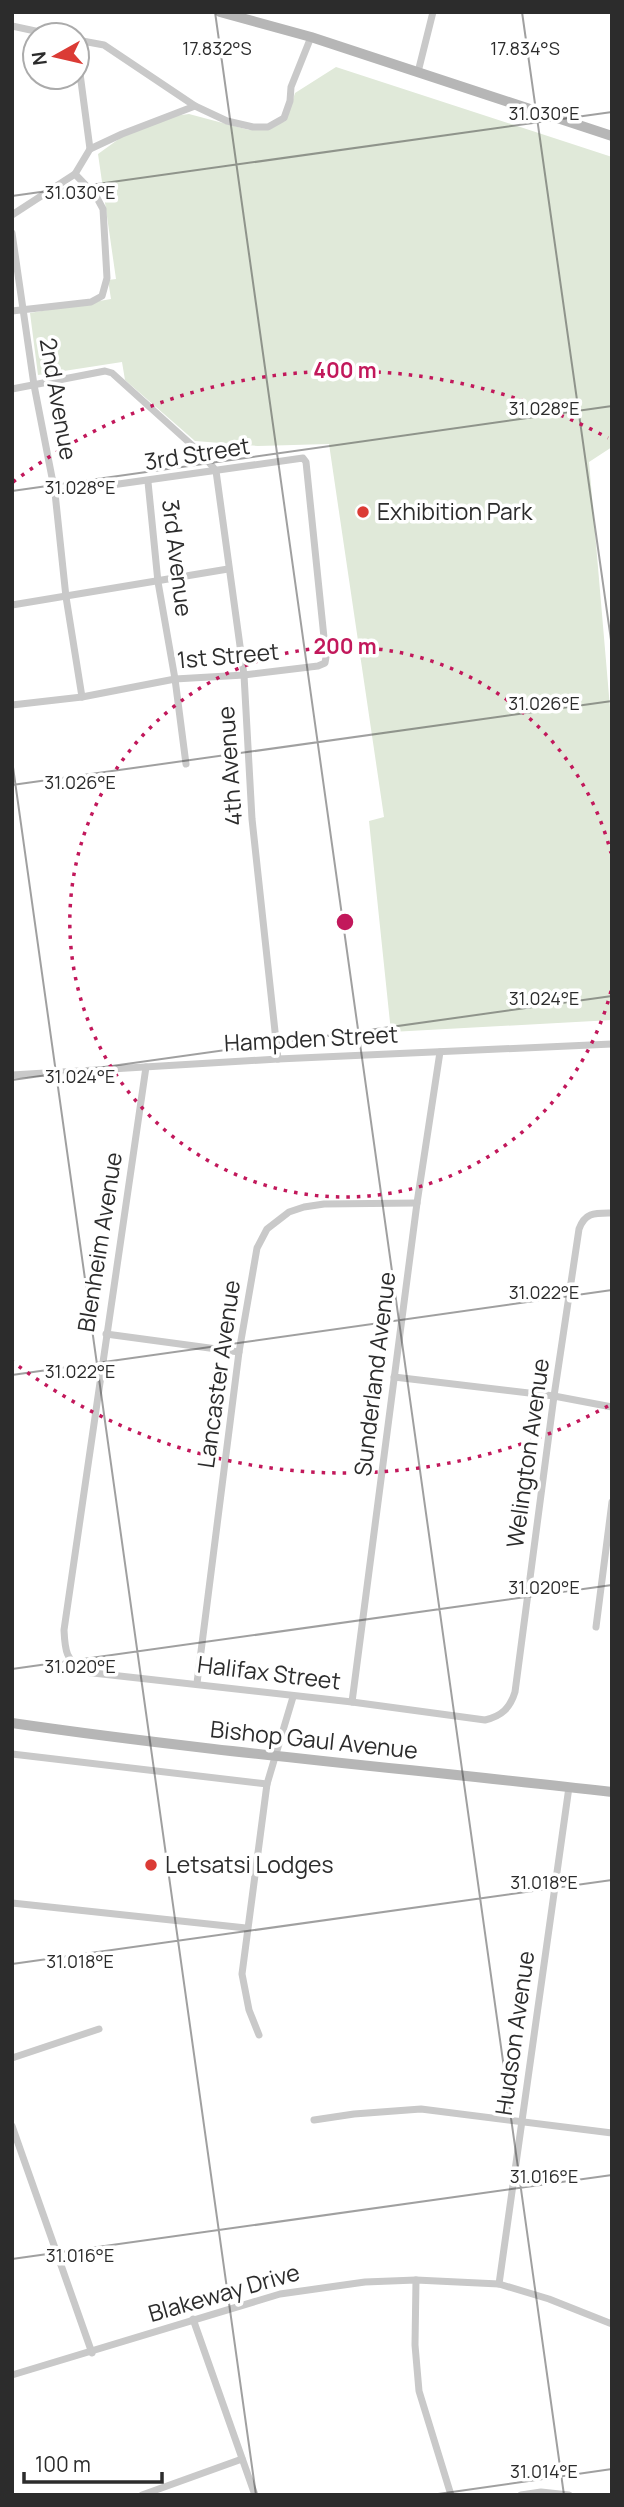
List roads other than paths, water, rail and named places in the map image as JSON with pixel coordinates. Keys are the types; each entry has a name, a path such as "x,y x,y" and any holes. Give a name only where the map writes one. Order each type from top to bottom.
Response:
{"main road":[{"path":"220,12 311,37 612,136"},
{"path":"246,12 293,32"},
{"name":"Bishop Gaul Avenue","path":"12,1723 275,1756 612,1792"}],"street":[{"path":"418,72 433,12"},
{"path":"91,43 104,45 195,106 228,121 253,127 268,127 284,118 290,101 291,87 311,37"},
{"path":"82,91 90,149"},
{"path":"12,215 75,174 90,149 195,106"},
{"path":"12,311 90,302 102,296 107,278 103,209 96,196 75,174"},
{"name":"2nd Avenue","path":"12,233 34,385 55,494 66,597 82,696"},
{"path":"12,389 105,371 112,373 204,456 216,471"},
{"name":"3rd Street","path":"55,494 303,458"},
{"name":"1st Street","path":"12,705 82,696 175,679 244,675 324,663 326,657 306,462 303,458"},
{"name":"4th Avenue","path":"216,471 244,675 252,819 278,1059"},
{"name":"3rd Avenue","path":"148,482 158,582 186,764"},
{"path":"12,605 228,569"},
{"name":"Hampden Street","path":"12,1075 278,1059 612,1044"},
{"name":"Sunderland Avenue","path":"352,1702 417,1203 440,1052"},
{"name":"Blenheim Avenue","path":"64,1630 146,1067"},
{"name":"Lancaster Avenue","path":"197,1684 239,1352 257,1248 267,1229 289,1212 304,1207 324,1204 417,1203"},
{"name":"Welington Avenue","path":"498,1717 512,1703 515,1692 579,1229 582,1219 588,1215 612,1213"},
{"path":"106,1334 239,1352"},
{"path":"394,1377 554,1396 612,1408"},
{"path":"596,1627 612,1502"},
{"name":"Halifax Street","path":"64,1630 65,1649 70,1662 84,1672 485,1720 498,1717"},
{"path":"259,2035 243,1987 246,1928 267,1784 293,1697"},
{"path":"12,1754 267,1784"},
{"name":"Hudson Avenue","path":"499,2284 569,1787"},
{"path":"12,1903 246,1928"},
{"path":"12,2058 99,2029"},
{"path":"314,2120 421,2109 612,2133"},
{"path":"12,2126 92,2353"},
{"path":"416,2280 415,2345 419,2391 451,2495"},
{"name":"Blakeway Drive","path":"12,2375 280,2294 365,2282 416,2280 499,2284 549,2299 612,2324"},
{"path":"193,2319 255,2495"},
{"path":"142,2495 242,2459"},
{"path":"521,2495 541,2492 569,2495"}],"place":[{"name":"Exhibition Park","path":"363,512"},
{"name":"Letsatsi Lodges","path":"151,1865"}]}
